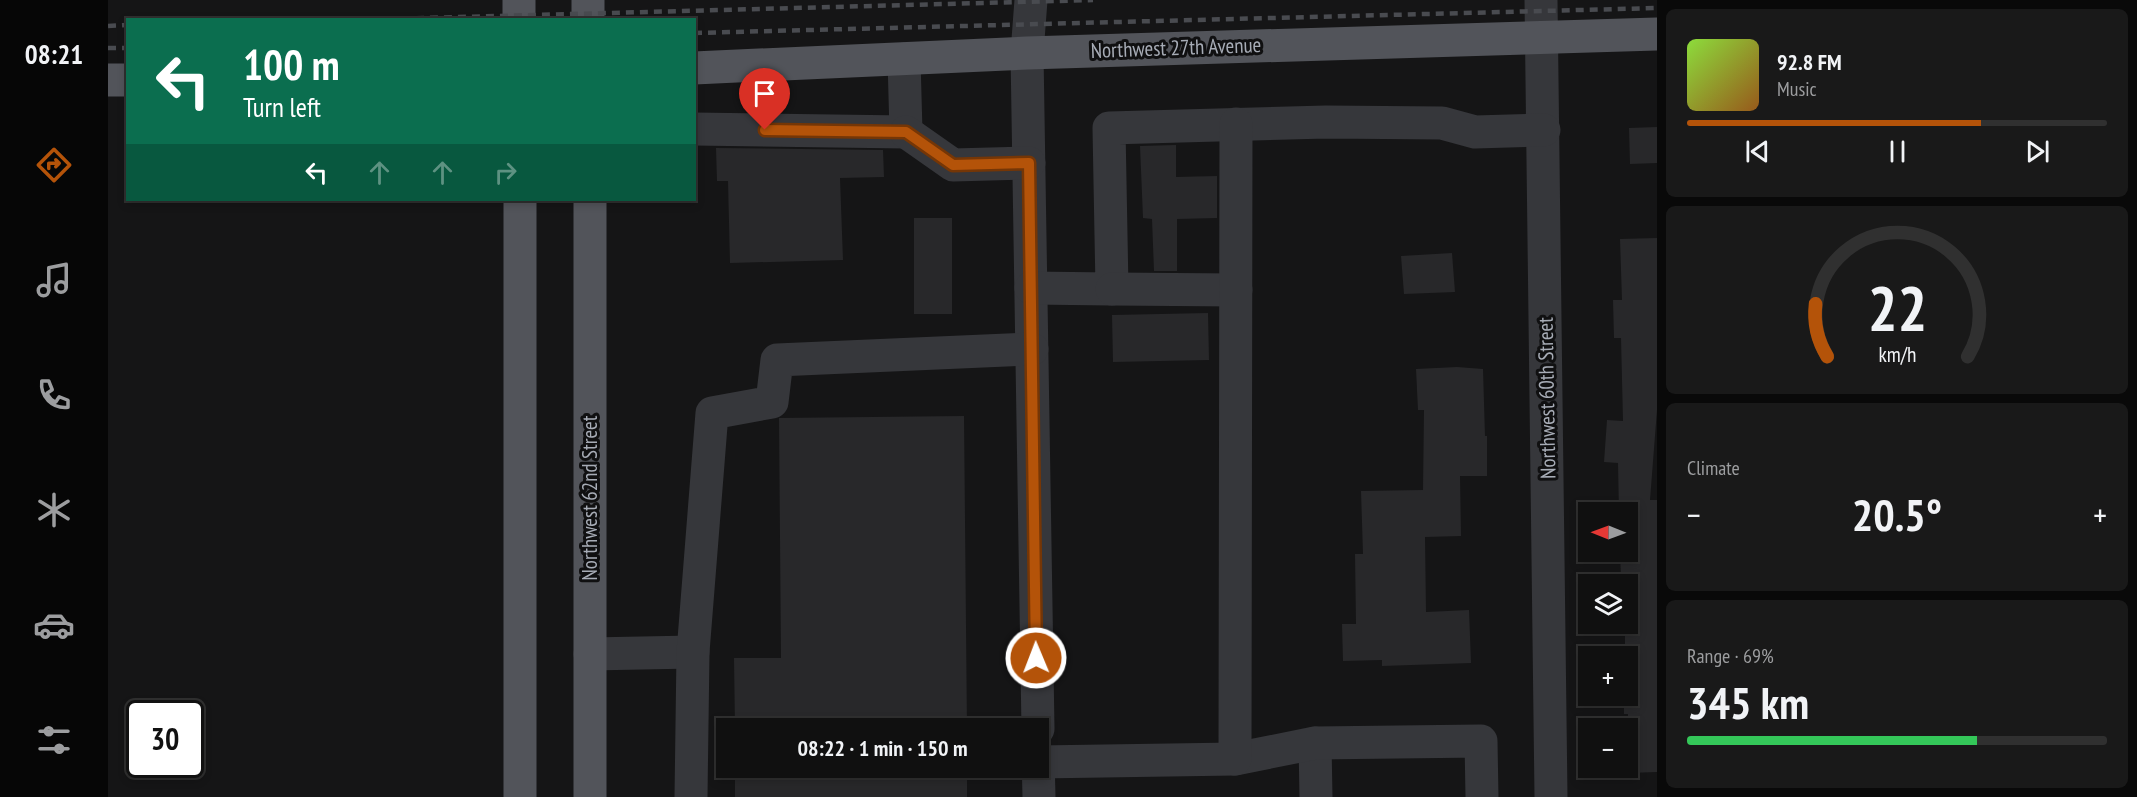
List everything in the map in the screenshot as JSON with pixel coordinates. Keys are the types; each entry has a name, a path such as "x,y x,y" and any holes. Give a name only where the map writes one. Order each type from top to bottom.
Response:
{"main road":[{"path":"519,0 519,18"},
{"path":"588,0 588,18"},
{"name":"Northwest 27th Avenue","path":"696,68 1027,53 1657,34"},
{"path":"108,80 126,80"},
{"path":"520,201 520,797"},
{"name":"Northwest 62nd Street","path":"590,201 590,797"}],"street":[{"path":"1031,0 1027,53 1038,718"},
{"name":"Northwest 60th Street","path":"1541,0 1551,797"},
{"path":"904,59 906,132"},
{"path":"1112,289 1108,128 1236,124 1442,123 1475,132 1544,130"},
{"path":"1235,759 1236,124"},
{"path":"696,129 906,132 953,165 1029,163"},
{"path":"1031,288 1236,290"},
{"path":"692,797 693,652 712,413 772,402 777,360 1032,349"},
{"path":"590,654 693,652"},
{"path":"1049,762 1235,759 1315,743 1481,741 1482,797"},
{"path":"1315,743 1316,797"},
{"path":"1038,778 1039,797"}],"building":[{"path":"1657,127 1657,163 1630,164 1629,128"},
{"path":"1176,145 1176,177 1217,176 1217,218 1177,219 1177,271 1154,271 1152,219 1143,218 1140,146"},
{"path":"716,148 883,150 884,177 840,178 843,260 730,263 728,181 717,181"},
{"path":"914,218 952,218 952,314 914,314"},
{"path":"1657,238 1657,410 1650,500 1657,500 1657,772 1638,773 1638,718 1628,718 1628,714 1624,714 1624,706 1638,706 1638,646 1625,646 1625,634 1638,634 1638,574 1621,574 1620,562 1638,562 1638,502 1619,502 1618,463 1604,462 1607,420 1623,421 1621,338 1614,338 1613,300 1622,300 1620,239"},
{"path":"1452,253 1455,292 1404,294 1401,256"},
{"path":"1208,313 1209,360 1113,362 1112,315"},
{"path":"1457,367 1483,369 1487,476 1460,476 1461,536 1425,537 1426,612 1469,610 1471,663 1382,666 1382,660 1343,661 1342,624 1356,624 1355,554 1363,554 1361,491 1423,490 1424,410 1418,410 1416,369"},
{"path":"964,416 967,718 735,718 734,658 781,658 779,418"},
{"path":"735,778 967,778 967,797 735,797"}],"railway":[{"path":"421,18 1093,0"},
{"path":"696,33 1657,8"},
{"path":"108,26 126,25"},
{"path":"108,48 126,48"}],"route":[{"path":"765,130 906,132 953,165 1029,163 1036,658"}]}
